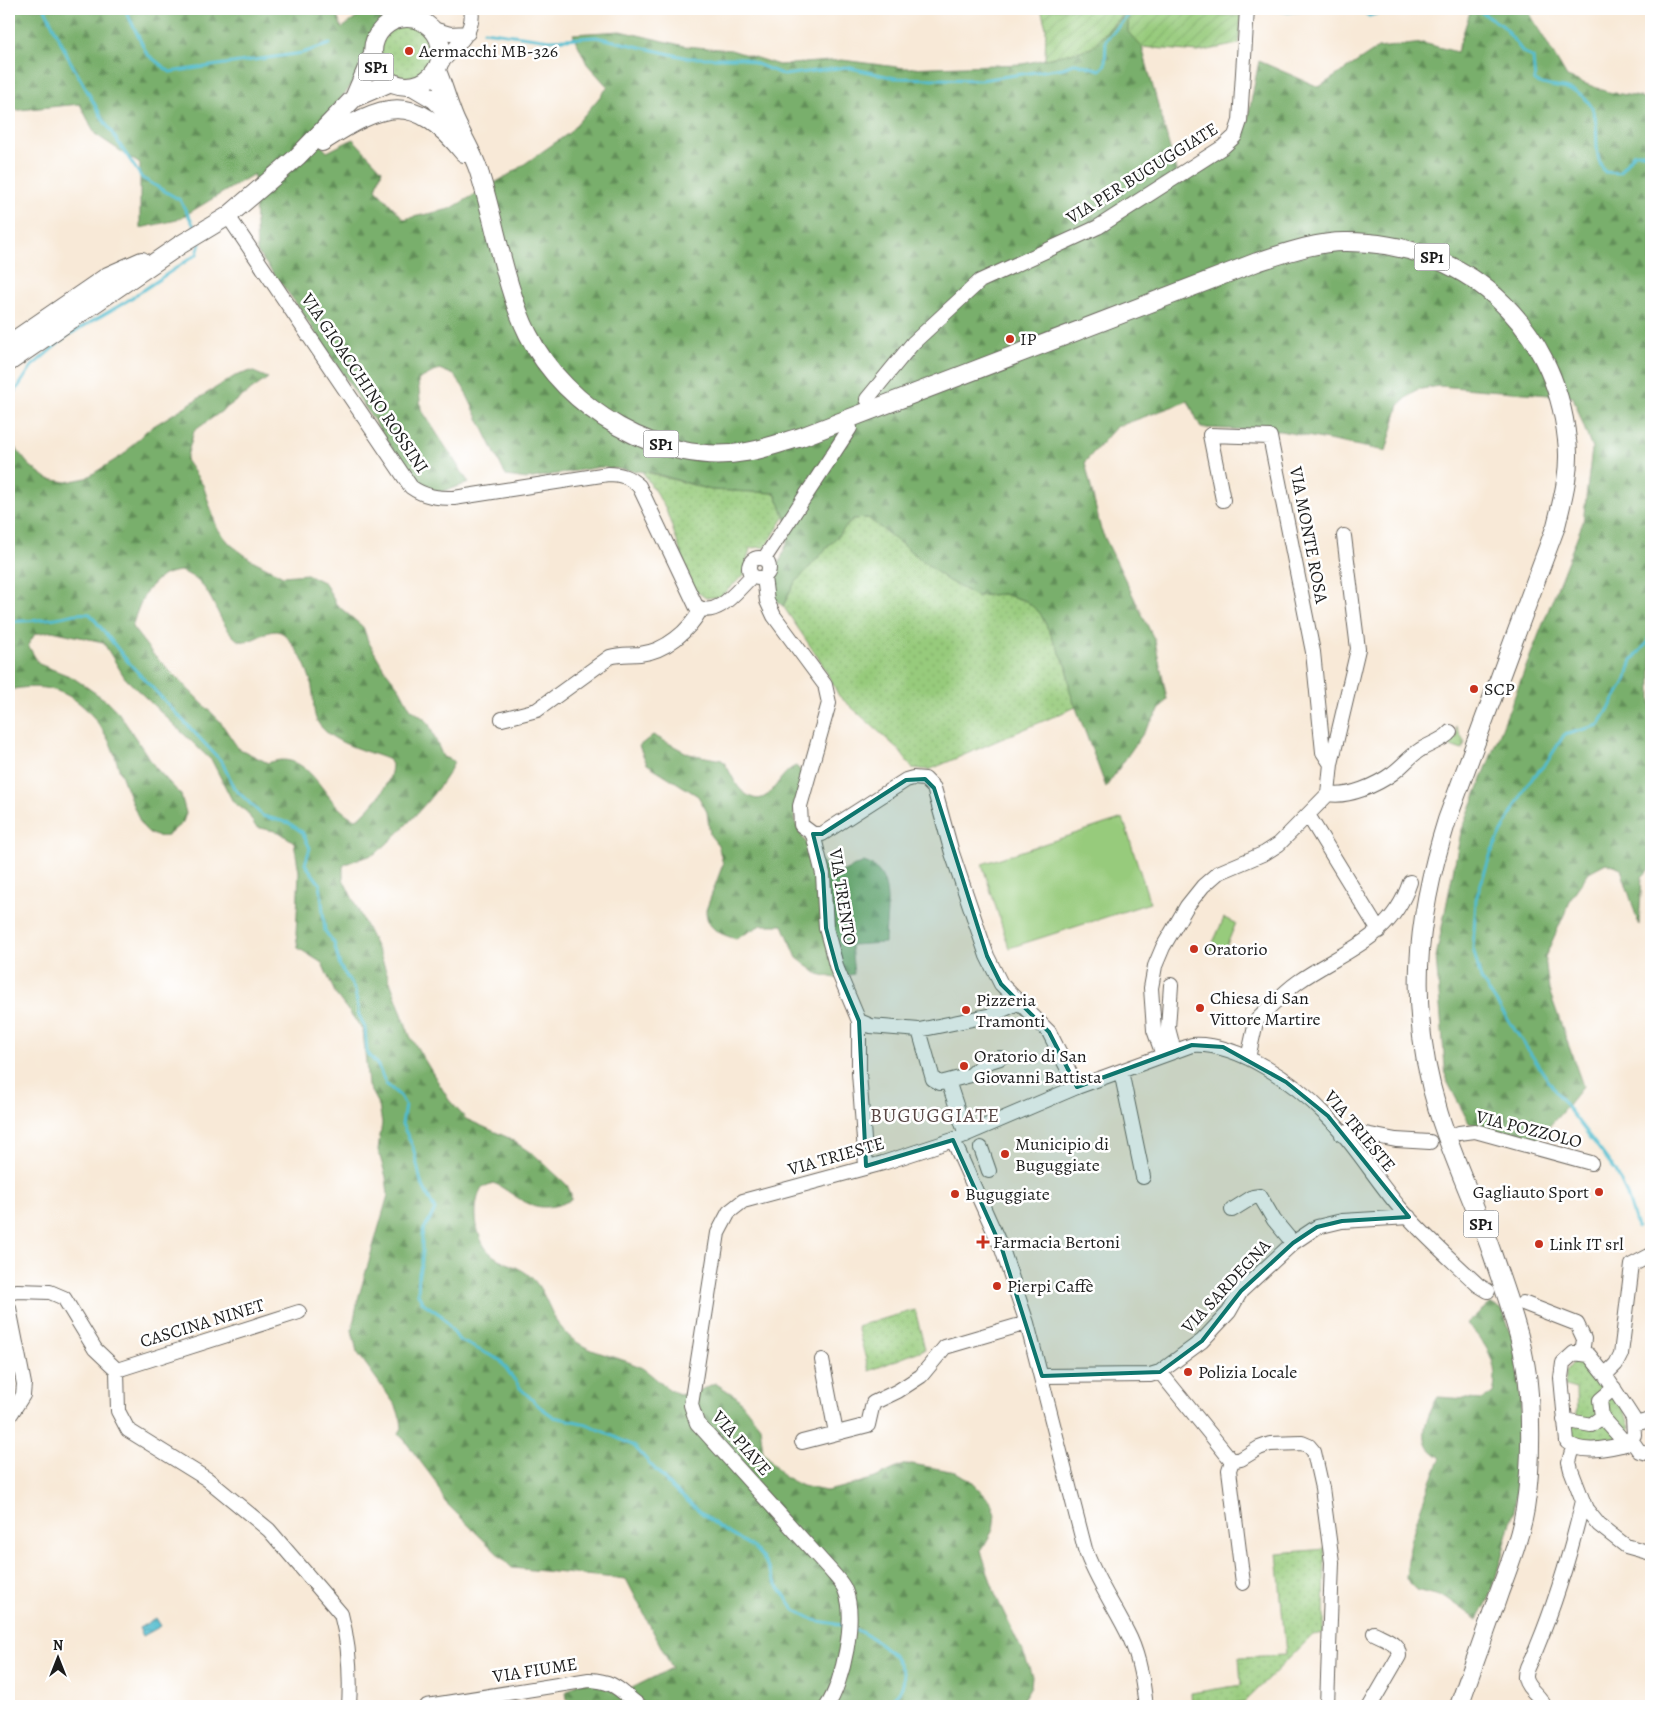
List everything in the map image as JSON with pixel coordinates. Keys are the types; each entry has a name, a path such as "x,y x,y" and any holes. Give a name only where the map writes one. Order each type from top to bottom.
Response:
{"main road":[{"name":"SP1","path":"438,67 422,83 412,86 401,86 391,82 382,75 375,65 372,54 377,35 391,21 403,13 410,17 430,20 441,45 438,67 454,119 480,172 512,290 528,334 555,376 588,408 630,434 686,452 715,454 746,452 801,437 1257,262 1302,248 1344,242 1382,244 1422,252 1460,271 1498,297 1527,329 1547,362 1561,401 1568,442 1566,483 1556,526 1447,820 1433,863 1423,908 1418,958 1418,1009 1424,1057 1439,1114 1487,1239 1520,1337 1529,1392 1530,1448 1524,1510 1509,1564 1459,1706"},
{"path":"9,362 180,245 228,216 297,157 354,98 372,54"},
{"path":"354,98 391,82"},
{"name":"SP1","path":"412,86 434,99 454,119"},
{"path":"297,157 358,119 382,110 410,109 431,119 450,136 480,172"},
{"path":"9,344 108,276 180,245"},
{"path":"25,334 38,334 75,310 92,305"},
{"path":"9,356 23,344 25,334"}],"street":[{"path":"438,67 468,33 472,23 471,9"},
{"name":"VIA PER BUGUGGIATE","path":"867,399 913,343 980,281 1098,227 1198,164 1235,136 1240,121 1247,9"},
{"path":"430,20 450,34 468,33"},
{"name":"VIA GIOACCHINO ROSSINI","path":"228,216 411,487 434,498 454,498 608,474 630,478 639,486 647,500 693,601 700,609"},
{"path":"502,718 536,710 610,657 620,654 648,652 666,645 691,624 700,609 713,610 758,577 749,569 751,563 757,559 764,560 850,428"},
{"name":"VIA MONTE ROSA","path":"1223,500 1210,435 1270,437 1313,652 1323,752 1331,764"},
{"name":"VIA MONTE ROSA","path":"1328,794 1331,764 1358,649 1344,536"},
{"name":"VIA TRENTO","path":"758,577 774,616 825,686 829,703 800,806 801,825 813,834 823,874 826,928 837,969 859,1021 859,1073 866,1166"},
{"path":"1168,1053 1154,1030 1151,988 1155,966 1160,953 1187,906 1203,886 1218,873 1265,853 1279,844 1328,794 1338,796 1376,784 1392,774 1418,751 1446,737 1450,732"},
{"path":"813,834 822,834 906,780 913,778 925,779 934,788 952,853 987,956 1001,984 1048,1032 1077,1087"},
{"path":"1308,815 1379,931"},
{"path":"1248,1058 1256,1022 1260,1016 1298,982 1364,943 1379,931 1394,914 1405,896 1410,882"},
{"path":"1168,1053 1171,985"},
{"path":"859,1021 871,1026 919,1030 992,1015 1020,1002"},
{"path":"919,1030 933,1079 940,1083 971,1075 984,1064 1000,1058"},
{"name":"VIA TRIESTE","path":"729,1212 743,1201 866,1166 883,1163 959,1137 1077,1087 1168,1053 1192,1045 1208,1044 1248,1058 1308,1099 1328,1116 1409,1217 1478,1285 1488,1291"},
{"path":"1121,1071 1143,1177"},
{"path":"948,1081 965,1167 1002,1249 1027,1323 1085,1549 1093,1572 1130,1638 1138,1659 1146,1706"},
{"path":"1342,1135 1350,1131 1405,1141 1430,1142"},
{"name":"VIA POZZOLO","path":"1459,1133 1475,1131 1591,1163"},
{"path":"965,1167 985,1159"},
{"name":"VIA SARDEGNA","path":"1232,1210 1253,1197 1260,1196 1274,1220 1293,1243"},
{"name":"VIA PIAVE","path":"729,1212 718,1233 691,1405 697,1423 832,1571 845,1590 850,1612 848,1639 836,1688 827,1706"},
{"name":"VIA SARDEGNA","path":"1042,1376 1150,1375 1160,1372 1202,1341 1229,1312 1241,1291 1293,1243 1317,1228 1342,1221 1409,1217"},
{"path":"1605,1374 1616,1364 1621,1354 1632,1265 1640,1259 1651,1256"},
{"path":"9,1293 17,1291 50,1292 64,1298 95,1349 117,1370 118,1411 128,1430 207,1479 269,1530 340,1614 346,1631 351,1676 349,1706"},
{"path":"1523,1303 1577,1324 1582,1331 1584,1339 1582,1352"},
{"path":"9,1308 24,1384 23,1395 9,1417"},
{"name":"CASCINA NINET","path":"117,1370 299,1312"},
{"path":"802,1442 868,1425 873,1402 898,1391 921,1376 945,1347 1027,1323"},
{"path":"1582,1352 1594,1360 1605,1374 1629,1411 1634,1424 1634,1435 1627,1443 1582,1450 1573,1448 1567,1442 1564,1420 1561,1378 1564,1363 1574,1353 1582,1352"},
{"path":"822,1360 836,1433"},
{"path":"1160,1372 1232,1461"},
{"path":"1614,1388 1600,1400 1602,1417 1627,1443 1639,1451 1651,1454"},
{"path":"1564,1420 1591,1425 1602,1417"},
{"path":"1634,1424 1651,1420"},
{"path":"1232,1461 1241,1459 1259,1448 1270,1444 1302,1443 1309,1446 1314,1452 1322,1488 1332,1562 1327,1706"},
{"path":"1573,1448 1569,1462 1571,1470 1583,1502 1600,1525 1626,1546 1651,1553"},
{"path":"1232,1461 1229,1470 1243,1583"},
{"path":"1544,1706 1538,1694 1527,1684 1525,1674 1548,1620 1568,1564 1583,1502"},
{"path":"1370,1706 1398,1656 1399,1650 1395,1644 1374,1633"},
{"name":"VIA FIUME","path":"427,1706 589,1680 599,1680 620,1688 640,1706"}],"highlighted area":[{"path":"925,779 934,788 987,956 1001,984 1049,1032 1077,1087 1192,1045 1223,1047 1286,1082 1328,1116 1409,1217 1342,1221 1317,1227 1293,1243 1241,1291 1202,1341 1160,1372 1042,1376 1002,1249 953,1140 866,1166 859,1021 837,969 826,928 823,874 813,834 822,834 906,780"}],"green space":[{"path":"9,9 334,9 342,28 369,9 394,9 376,26 369,39 366,59 348,90 311,133 327,152 353,139 382,170 376,189 404,219 450,209 510,174 569,133 608,87 587,64 573,34 621,31 685,46 731,50 779,65 842,60 905,68 1023,64 1092,48 1129,9 1128,32 1142,47 1180,185 1234,145 1246,128 1259,61 1319,87 1378,48 1423,43 1457,52 1471,9 1527,9 1567,77 1608,92 1640,97 1651,105 1651,867 1642,877 1639,925 1621,869 1606,863 1589,872 1573,895 1545,957 1549,990 1583,1086 1535,1142 1469,1123 1446,1079 1436,957 1461,832 1583,522 1592,449 1573,397 1439,386 1416,390 1399,405 1386,451 1280,431 1201,428 1188,401 1116,427 1085,462 1101,530 1155,641 1167,699 1106,787 1070,692 1067,667 1040,613 1026,601 1003,594 976,596 947,580 868,518 853,519 794,584 783,606 772,598 773,581 791,531 775,493 711,490 653,473 600,467 527,479 506,476 463,387 454,375 439,369 418,380 421,409 469,483 441,492 418,487 295,302 257,252 254,174 177,220 140,228 140,164 95,134 80,104 9,111"},
{"path":"1041,9 1127,9 1092,48 1045,59 1046,28"},
{"path":"1129,9 1208,9 1219,15 1241,16 1239,44 1198,52 1142,47 1128,32"},
{"path":"407,25 421,29 429,37 433,51 429,65 421,73 407,77 393,73 385,65 381,51 385,37 393,29"},
{"path":"251,371 268,378 194,431 186,460 203,485 217,528 230,544 250,559 283,576 307,574 325,583 336,604 363,627 368,641 383,667 400,689 410,708 428,722 443,757 454,761 442,783 407,824 376,853 343,866 343,879 381,957 410,1036 449,1100 466,1119 509,1138 537,1157 567,1185 571,1194 571,1200 559,1205 540,1207 524,1201 493,1183 483,1187 477,1201 476,1219 484,1245 498,1259 523,1271 533,1279 542,1291 559,1325 572,1339 581,1345 632,1363 680,1394 693,1393 715,1383 737,1397 760,1426 763,1451 784,1477 802,1486 826,1491 875,1478 903,1465 912,1464 956,1472 971,1481 991,1502 995,1515 993,1530 981,1551 995,1594 1026,1659 1032,1676 1031,1686 1019,1706 610,1706 583,1705 567,1700 566,1692 594,1672 630,1689 672,1668 626,1579 512,1568 445,1502 435,1481 399,1433 402,1428 396,1406 357,1352 352,1330 358,1299 388,1195 386,1177 378,1150 382,1123 379,1106 368,1086 363,1030 336,995 322,963 298,948 296,934 299,872 294,842 279,832 256,827 247,812 233,802 212,761 125,678 103,642 52,631 35,634 28,645 39,664 72,677 107,701 118,712 155,767 181,795 186,813 183,822 167,836 152,834 141,824 111,745 93,716 82,705 57,691 43,688 27,687 9,690 9,440 29,465 48,479 67,482 86,478 123,455 147,430 235,376","holes":["180,571 200,583 212,600 227,628 240,641 253,639 273,631 280,632 286,636 296,649 307,671 312,686 315,715 323,729 339,740 387,759 392,764 386,786 360,817 356,819 345,813 307,770 296,763 283,760 268,763 238,748 219,720 153,654 132,627 147,590 153,583 169,573"]},
{"path":"642,471 711,490 775,493 785,516 766,547 750,548 744,575 720,597 706,598 694,590 665,507"},
{"path":"869,518 947,580 976,596 1003,594 1026,601 1040,612 1067,667 1070,691 1076,707 929,770 912,768 898,749 839,696 821,662 783,606 794,584 853,519"},
{"path":"1456,726 1465,743 1462,750 1445,744 1451,737 1457,737"},
{"path":"653,735 689,754 722,760 738,787 751,797 759,799 772,791 783,776 796,766 802,777 802,784 796,807 795,821 811,849 833,874 864,862 874,867 881,875 885,885 887,908 885,943 851,945 854,974 835,978 818,974 797,958 783,925 761,925 736,939 719,933 711,926 708,922 706,910 723,864 718,845 710,835 707,812 698,796 647,764 639,746"},
{"path":"1123,818 1150,903 1009,948 982,864"},
{"path":"1224,918 1236,923 1223,954 1210,949"},
{"path":"1490,1303 1503,1311 1515,1345 1521,1405 1521,1466 1514,1511 1491,1595 1478,1620 1447,1598 1417,1590 1406,1579 1410,1545 1414,1531 1441,1458 1429,1449 1425,1439 1425,1427 1432,1408 1438,1397 1482,1400 1493,1393 1495,1373 1490,1355 1480,1339 1466,1324"},
{"path":"915,1310 925,1349 869,1371 857,1326"},
{"path":"1575,1359 1587,1359 1625,1412 1630,1428 1623,1441 1583,1445 1576,1442 1568,1432 1577,1420 1576,1389 1565,1386 1566,1372"},
{"path":"1325,1549 1324,1633 1313,1635 1244,1703 1192,1706 1191,1693 1241,1685 1239,1657 1286,1655 1277,1553"}],"water":[{"path":"156,1618 161,1626 143,1636 139,1628"}],"waterway":[{"path":"45,9 68,57 104,121 142,178 180,200 194,226"},
{"path":"125,9 147,54 170,72 302,53 330,44"},
{"path":"484,31 550,40 596,37 688,58 742,58 784,75 846,67 895,78 981,80 1063,68 1076,63 1100,70 1105,65 1106,40 1134,9"},
{"path":"1272,9 1288,12 1316,9"},
{"path":"1360,9 1369,16 1392,9"},
{"path":"1476,9 1503,26 1523,52 1533,58 1535,81 1571,90 1587,100 1593,109 1596,119 1597,152 1605,172 1619,173 1634,153 1644,153 1651,162"},
{"path":"9,401 32,366 67,336 127,301 197,254 200,244"},
{"path":"9,621 32,621 76,614 90,614 129,663 222,762 234,788 263,816 289,823 302,832 310,848 305,864 320,884 325,931 334,943 340,966 355,990 359,1015 365,1028 367,1052 378,1066 386,1084 400,1096 405,1105 402,1124 413,1147 421,1182 435,1210 422,1236 422,1261 419,1273 418,1294 422,1302 442,1316 459,1340 500,1360 521,1389 554,1417 587,1424 634,1446 672,1488 720,1528 754,1548 762,1557 776,1583 795,1610 814,1620 846,1626"},
{"path":"1637,1227 1627,1195 1616,1171 1558,1095 1481,979 1473,948 1476,899 1491,853 1527,784 1547,762 1564,735 1599,725 1626,680 1632,660 1648,642 1651,634"},
{"path":"854,1629 867,1635 891,1653 904,1675 902,1686 894,1697 878,1706"}],"place":[{"name":"Aermacchi MB-326","path":"409,51"},
{"name":"IP","path":"1010,339"},
{"name":"SCP","path":"1474,689"},
{"name":"Oratorio","path":"1194,949"},
{"name":"Chiesa di San Vittore Martire","path":"1200,1008"},
{"name":"Pizzeria Tramonti","path":"966,1010"},
{"name":"Oratorio di San Giovanni Battista","path":"964,1066"},
{"name":"Municipio di Buguggiate","path":"1005,1154"},
{"name":"Gagliauto Sport","path":"1599,1192"},
{"name":"Buguggiate","path":"955,1194"},
{"name":"Farmacia Bertoni","path":"983,1242"},
{"name":"Link IT srl","path":"1539,1244"},
{"name":"Pierpi Caffè","path":"997,1286"},
{"name":"Polizia Locale","path":"1188,1372"}],"district":[{"name":"BUGUGGIATE","path":"935,1115"}]}
